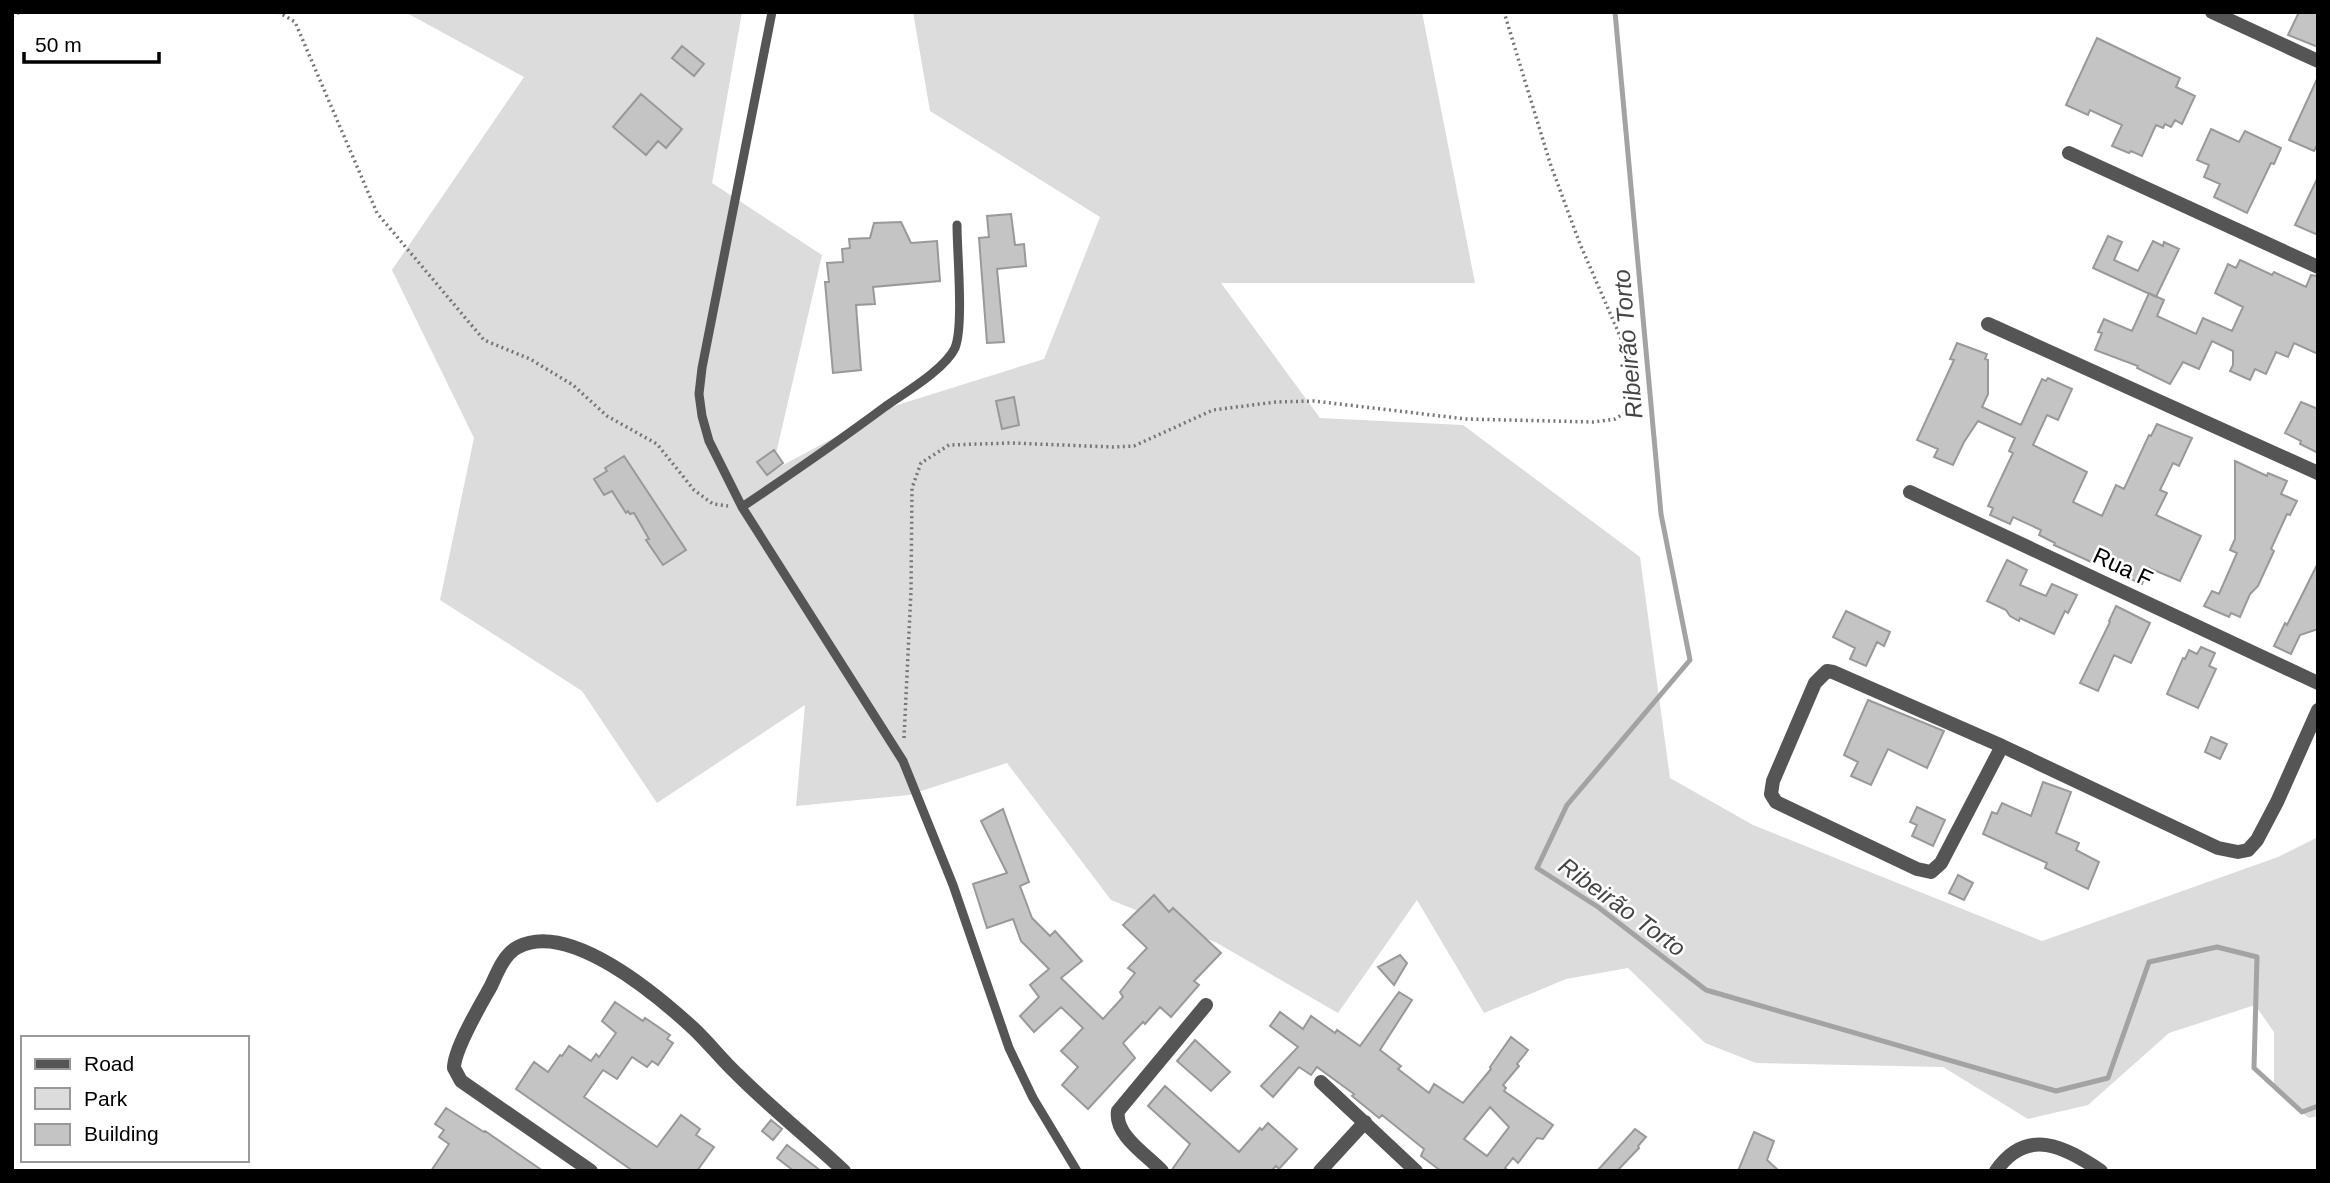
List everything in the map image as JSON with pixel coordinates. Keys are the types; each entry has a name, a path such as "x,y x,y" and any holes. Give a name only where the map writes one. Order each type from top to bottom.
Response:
{"street":[{"path":"2212,12 2318,61"},
{"path":"2069,153 2318,267"},
{"path":"1988,324 2318,473"},
{"name":"Rua F","path":"1910,492 2318,683"},
{"path":"2001,746 1941,863 1931,872 1917,869 1776,802 1771,794 1773,782 1815,683 1827,671 1842,674 2001,746 2218,848 2238,852 2248,850 2257,840 2318,710"},
{"path":"591,1171 461,1081 454,1068 458,1050 502,965 516,947 525,944 538,941 565,943 585,951 639,983 692,1027 736,1074 844,1171"},
{"path":"1162,1171 1122,1132 1117,1119 1118,1111 1206,1005"},
{"path":"1321,1082 1416,1171"},
{"path":"1320,1171 1365,1122"},
{"path":"1996,1171 2015,1150 2034,1144 2061,1147 2101,1171"}],"lane":[{"path":"772,12 699,394 702,416 709,442 742,507 902,761 953,885 1009,1048 1033,1098 1077,1171"},
{"path":"742,507 913,387 954,351 959,326 957,225"}],"path":[{"path":"12,16 20,12"},
{"path":"278,12 295,22 377,213 484,340 530,359 573,385 607,416 657,444 694,490 713,504 742,507"},
{"path":"902,761 911,591 912,488 921,463 949,445 1011,443 1134,446 1213,410 1276,402 1314,401 1466,419 1593,422 1615,419 1630,410 1636,394 1633,366 1580,244 1550,163 1504,12"}],"green space":[{"path":"405,12 742,12 712,183 822,255 772,471 891,407 1044,359 1100,217 930,111 913,12 1422,12 1475,283 1221,283 1320,418 1463,425 1640,557 1670,778 1753,825 2042,941 2278,857 2318,837 2318,1116 2309,1118 2274,1090 2274,1032 2255,1005 2169,1033 2088,1105 2028,1119 1943,1067 1756,1063 1705,1043 1628,968 1566,979 1484,1013 1417,900 1338,1013 1217,943 1111,900 1007,763 909,795 796,806 805,705 657,803 582,691 440,600 474,438 392,270 524,77"}],"building":[{"path":"2299,12 2318,12 2318,47 2288,35"},
{"path":"2097,38 2180,78 2176,87 2195,96 2182,124 2175,120 2171,127 2165,124 2163,128 2156,125 2142,156 2112,146 2122,125 2090,110 2088,115 2066,105"},
{"path":"682,46 704,64 694,76 672,58"},
{"path":"2318,77 2318,143 2314,151 2289,140"},
{"path":"641,94 682,129 666,148 658,141 646,155 613,127"},
{"path":"2211,129 2239,142 2245,131 2281,148 2247,213 2214,197 2220,184 2204,177 2209,165 2197,160"},
{"path":"2318,177 2318,235 2295,225"},
{"path":"1011,214 1015,245 1024,244 1026,266 997,269 1004,342 987,343 979,238 989,237 987,216"},
{"path":"901,222 911,243 937,241 940,281 873,287 875,304 856,305 861,370 833,373 825,282 829,282 827,263 843,262 842,249 850,248 849,239 870,238 874,223"},
{"path":"2108,236 2122,242 2114,260 2138,271 2153,241 2163,246 2164,242 2179,249 2156,297 2093,268"},
{"path":"2240,260 2306,287 2311,275 2318,276 2318,354 2294,343 2288,357 2276,352 2266,374 2255,369 2250,380 2230,371 2233,351 2212,341 2199,369 2183,362 2170,384 2137,368 2138,366 2095,350 2102,333 2098,332 2104,319 2132,331 2149,293 2164,300 2157,316 2196,334 2203,318 2232,331 2243,307 2215,293 2228,264 2236,268"},
{"path":"1957,343 1987,354 1985,359 1988,360 1988,394 1982,407 2021,425 2042,379 2046,381 2048,378 2072,389 2058,420 2047,415 2033,445 2087,472 2073,502 2102,516 2116,485 2124,489 2149,435 2151,436 2157,424 2192,438 2179,466 2173,463 2160,490 2167,493 2156,515 2201,536 2180,581 2149,568 2142,584 2128,578 2132,571 2095,554 2091,562 2054,545 2055,543 2039,535 2041,530 2013,517 2010,524 1990,515 1993,508 1988,506 2013,453 2009,451 2015,438 1978,421 1953,465 1934,457 1938,449 1917,440 1954,360 1950,359"},
{"path":"1014,397 1019,425 1002,429 996,401"},
{"path":"2301,402 2318,409 2318,453 2285,433"},
{"path":"774,450 783,463 767,475 757,462"},
{"path":"624,456 686,550 663,565 646,540 649,539 634,513 626,513 612,491 604,495 594,479"},
{"path":"2235,461 2267,476 2268,473 2287,481 2281,494 2297,501 2290,515 2287,514 2271,549 2274,551 2240,617 2231,613 2229,617 2204,606 2212,591 2219,594 2237,553 2230,550 2235,539"},
{"path":"2007,560 2027,570 2020,585 2046,596 2052,584 2077,595 2068,613 2065,611 2054,634 2020,618 2019,621 2006,610 1987,601"},
{"path":"2318,563 2318,629 2300,635 2291,654 2274,646"},
{"path":"2116,606 2150,623 2131,663 2114,655 2098,691 2080,683"},
{"path":"1846,611 1890,632 1884,646 1877,642 1866,666 1850,659 1855,648 1833,637"},
{"path":"2201,647 2215,653 2209,666 2216,669 2198,708 2167,694 2183,658 2185,659 2189,650 2197,654"},
{"path":"1868,700 1944,731 1927,768 1888,749 1871,785 1851,776 1858,762 1844,755"},
{"path":"2211,737 2227,744 2220,759 2205,752"},
{"path":"2043,782 2071,792 2056,833 2079,843 2076,850 2099,862 2088,889 2045,868 2047,863 1983,834 1992,812 1997,814 2002,803 2031,816"},
{"path":"1917,807 1945,820 1933,846 1912,836 1917,825 1910,822"},
{"path":"1003,809 1029,882 1020,886 1032,918 1050,936 1055,931 1082,961 1061,978 1103,1019 1123,997 1120,992 1135,973 1128,968 1147,948 1123,925 1154,895 1169,912 1173,908 1221,953 1194,981 1199,985 1171,1017 1160,1007 1123,1043 1135,1058 1088,1109 1062,1085 1078,1067 1061,1051 1083,1028 1061,1007 1034,1032 1020,1016 1039,997 1030,985 1049,969 1021,941 1013,919 987,928 973,884 1007,873 981,821"},
{"path":"1958,875 1973,883 1964,900 1949,893"},
{"path":"1400,955 1407,963 1394,985 1378,967"},
{"path":"1399,992 1412,1000 1380,1050 1401,1066 1398,1069 1429,1093 1434,1084 1463,1103 1491,1069 1511,1037 1528,1050 1503,1085 1506,1088 1504,1091 1553,1125 1543,1139 1537,1138 1518,1163 1513,1158 1505,1168 1509,1171 1441,1171 1421,1156 1424,1149 1382,1115 1379,1118 1352,1096 1354,1094 1317,1067 1311,1075 1299,1067 1273,1097 1261,1086 1298,1047 1270,1026 1280,1012 1303,1029 1311,1016 1360,1046","holes":["1490,1107 1509,1127 1487,1156 1464,1139"]},
{"path":"615,1002 670,1035 667,1039 673,1043 658,1065 652,1061 647,1067 632,1057 617,1079 603,1070 584,1097 657,1147 681,1115 700,1129 696,1135 714,1147 697,1171 633,1171 516,1089 534,1062 548,1072 569,1046 591,1061 596,1054 599,1057 616,1033 602,1021"},
{"path":"1195,1040 1230,1072 1211,1091 1177,1061"},
{"path":"1165,1086 1239,1152 1260,1128 1262,1130 1268,1123 1297,1149 1279,1169 1276,1166 1271,1171 1171,1171 1190,1144 1148,1106"},
{"path":"446,1108 543,1171 431,1171 449,1144 439,1137 444,1130 435,1124"},
{"path":"771,1120 782,1129 773,1140 762,1131"},
{"path":"1635,1129 1646,1137 1639,1148 1617,1171 1597,1171"},
{"path":"1754,1132 1774,1141 1767,1160 1779,1171 1738,1171"},
{"path":"787,1145 821,1171 794,1171 777,1158"}],"waterway":[{"name":"Ribeirão Torto","path":"1615,12 1661,514 1690,660 1567,805 1537,868 1598,907 1706,990 2056,1091 2108,1078 2149,962 2217,947 2257,957 2254,1068 2302,1112 2318,1106"}]}
